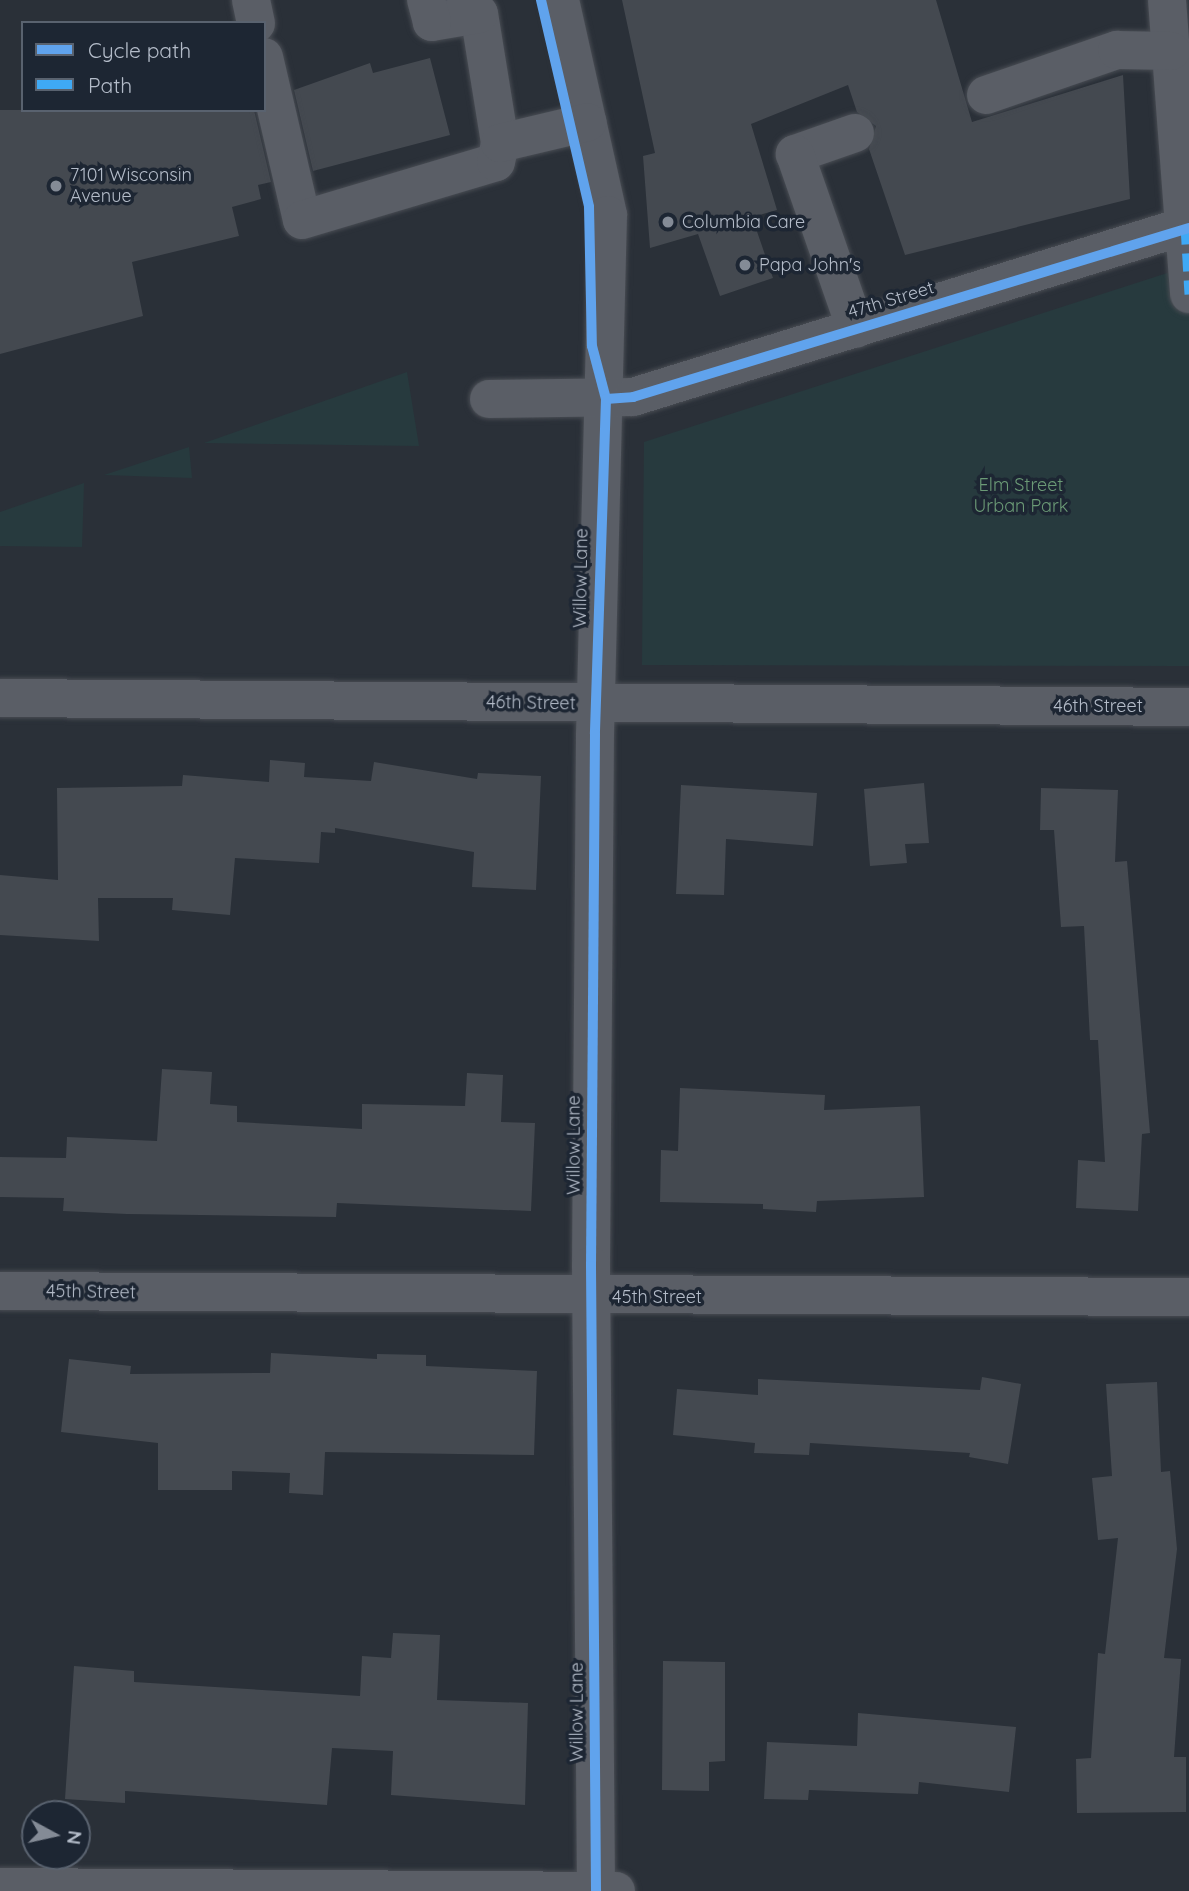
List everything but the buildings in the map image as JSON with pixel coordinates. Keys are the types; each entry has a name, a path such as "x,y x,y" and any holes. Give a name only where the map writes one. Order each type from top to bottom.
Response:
{"street":[{"path":"251,0 256,21"},
{"path":"266,66 302,220 496,162 500,143 479,14 432,22 426,0"},
{"name":"Willow Lane","path":"560,0 608,215 606,399 596,704 591,1297 603,1890"},
{"path":"1167,0 1189,294"},
{"path":"986,95 1117,50 1171,51"},
{"path":"500,143 588,122"},
{"path":"855,133 795,154 856,330"},
{"name":"47th Street","path":"489,399 633,397 1185,226"},
{"name":"46th Street","path":"0,698 1189,707"},
{"name":"45th Street","path":"0,1291 591,1297 1189,1297"},
{"path":"0,1887 603,1890"}],"green space":[{"name":"Elm Street Urban Park","path":"1189,266 1189,666 642,665 644,442"},
{"path":"407,372 419,446 204,443"},
{"path":"189,447 192,478 104,475"},
{"path":"84,483 82,547 0,546 0,512"}],"marked path":[{"path":"1185,226 1189,294"}],"cycle path":[{"path":"541,0 589,207 592,346 606,399 595,734 591,1266 596,1891"},
{"path":"606,399 633,397 1189,228"}],"place":[{"name":"7101 Wisconsin Avenue","path":"56,186"},
{"name":"Columbia Care","path":"668,222"},
{"name":"Papa John's","path":"745,265"}]}
